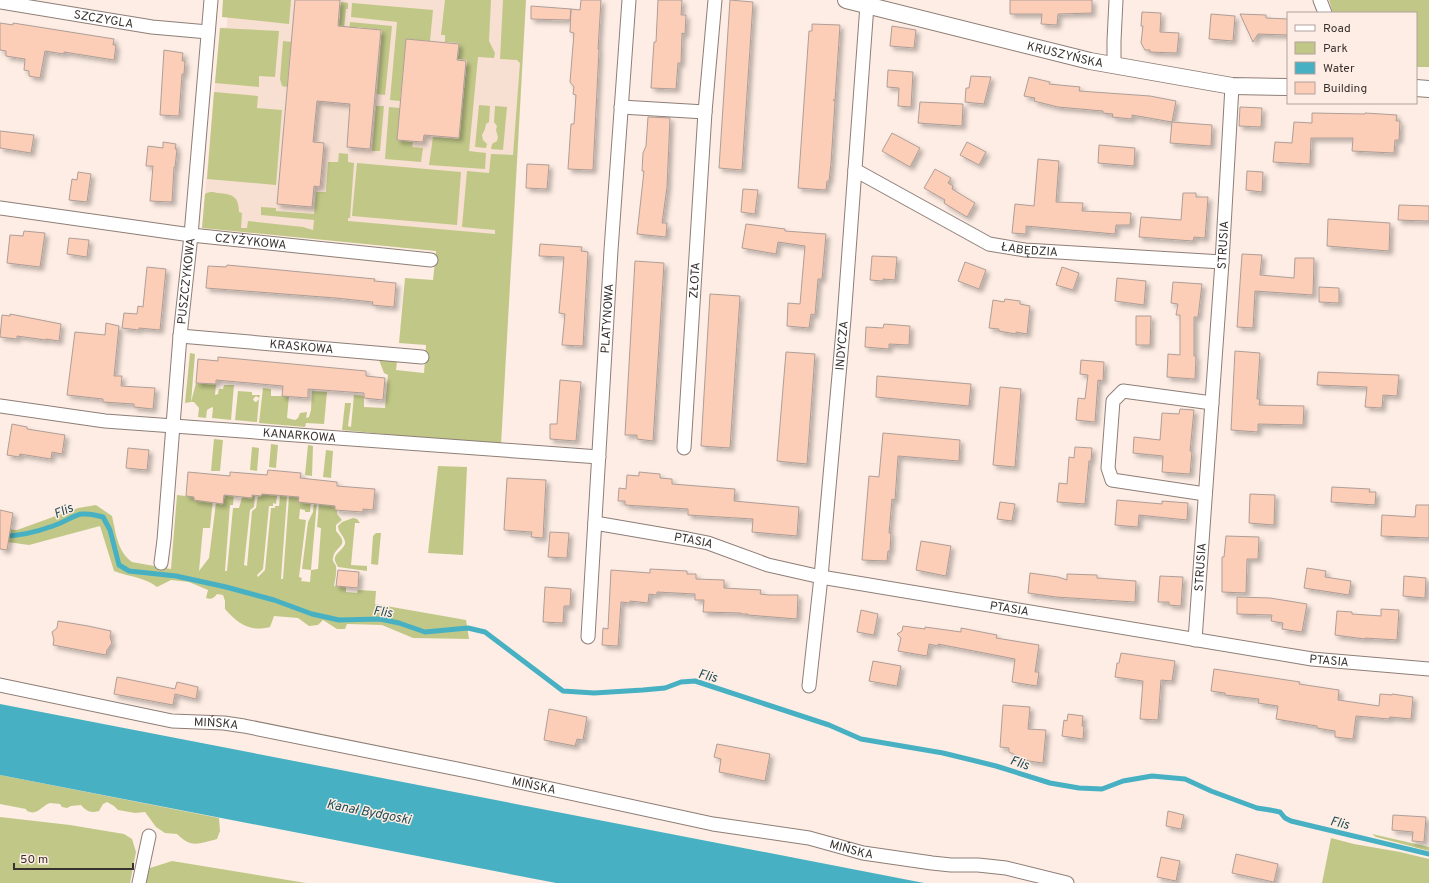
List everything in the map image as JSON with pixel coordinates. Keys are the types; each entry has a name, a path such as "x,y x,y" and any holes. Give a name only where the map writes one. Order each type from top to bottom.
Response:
{"street":[{"name":"PUSZCZYKOWA","path":"161,563 211,0"},
{"name":"PLATYNOWA","path":"588,637 611,250 629,0"},
{"name":"ZŁOTA","path":"684,448 705,112 715,0"},
{"name":"KRUSZYŃSKA","path":"846,0 1048,52 1114,66 1232,86 1287,87"},
{"path":"1114,66 1116,0"},
{"path":"1320,0 1325,12"},
{"name":"SZCZYGLA","path":"0,2 152,27 208,32"},
{"name":"INDYCZA","path":"809,686 821,577 843,326 864,28 867,5"},
{"name":"STRUSIA","path":"1195,640 1222,262 1232,86"},
{"path":"1417,88 1429,89"},
{"path":"621,107 705,112"},
{"name":"ŁABĘDZIA","path":"855,170 989,244 1025,250 1222,262"},
{"name":"CZYŻYKOWA","path":"0,208 191,235 431,260"},
{"name":"KRASKOWA","path":"180,336 422,357"},
{"path":"1205,494 1112,480 1108,468 1113,401 1123,391 1212,403"},
{"name":"KANARKOWA","path":"0,406 106,422 599,457"},
{"name":"PTASIA","path":"595,523 688,539 708,544 768,565 821,577 1312,659 1429,669"},
{"name":"MIŃSKA","path":"0,685 172,720 224,723 244,726 477,772 713,824 809,838 864,853 932,863 1006,868 1067,883"},
{"path":"139,883 149,836"}],"shaded area":[{"path":"223,0 526,0 512,258 202,228 220,28 227,27 227,18 222,11"}],"green space":[{"path":"223,0 291,0 289,24 222,17"},
{"path":"445,0 491,0 489,41 495,53 494,58 478,57 469,151 486,153 485,169 429,165 433,137 459,139 467,60 458,59 459,43 445,42 445,35 441,35"},
{"path":"503,0 526,0 501,445 342,430 345,403 351,403 348,426 351,427 354,395 364,396 364,407 385,408 388,375 384,373 379,360 397,362 396,370 424,373 426,345 399,343 405,278 433,280 436,251 202,228 205,194 208,192 213,192 227,194 234,197 238,202 239,212 242,213 241,228 247,228 248,221 303,227 313,230 314,220 261,215 261,207 276,208 276,211 314,214 316,192 326,192 328,162 338,162 339,153 348,154 348,162 354,163 350,218 348,218 348,221 495,234 495,230 462,227 467,171 489,173 491,154 513,155 520,63 517,60 500,59"},
{"path":"1329,0 1429,0 1429,67 1417,67 1417,12 1333,12"},
{"path":"341,2 348,3 348,9 346,9 341,58 337,54"},
{"path":"352,3 433,10 430,41 406,39 400,101 390,100 397,22 351,17"},
{"path":"350,22 392,26 385,95 377,94 382,30 357,27 352,72 346,63"},
{"path":"220,28 279,31 275,77 259,76 259,87 215,83"},
{"path":"283,41 291,42 287,87 282,86 280,79"},
{"path":"214,92 258,96 257,108 282,110 276,185 207,179"},
{"path":"479,105 490,106 489,122 486,124 482,135 483,140 487,144 486,148 475,147"},
{"path":"376,106 384,106 380,151 372,151"},
{"path":"495,106 507,107 503,150 491,149 492,144 497,141 498,137 496,130 497,126 494,122"},
{"path":"389,107 400,108 397,140 413,142 412,147 423,148 421,162 385,159"},
{"path":"357,163 461,172 457,225 352,216"},
{"path":"190,353 195,354 191,402 185,403"},
{"path":"196,383 216,384 215,395 218,394 219,389 223,389 224,385 234,385 231,420 212,418 212,407 207,410 206,418 198,417 199,408 194,402 191,402"},
{"path":"263,388 271,389 271,396 289,396 287,418 295,420 298,418 300,413 307,412 306,418 309,417 312,391 327,392 324,424 306,423 305,427 259,423"},
{"path":"238,391 252,392 252,395 260,395 259,398 256,396 253,399 256,402 259,399 257,422 235,420"},
{"path":"214,439 223,440 220,471 211,471"},
{"path":"271,444 278,445 276,468 269,467"},
{"path":"308,445 313,446 312,476 305,475"},
{"path":"252,447 259,448 257,471 250,470"},
{"path":"326,450 333,451 331,478 323,477"},
{"path":"438,466 467,467 463,555 428,553"},
{"path":"234,493 233,505 230,505 225,571 227,571 233,508 239,508 243,494 252,498 252,495 255,495 254,507 250,510 244,565 247,566 252,511 256,508 258,495 277,495 276,504 273,503 273,506 269,506 263,569 257,575 258,577 265,570 271,508 279,506 280,496 287,496 281,579 283,579 289,496 299,497 298,502 308,503 311,500 310,512 305,512 305,510 300,509 299,519 306,520 299,577 302,578 301,581 310,582 311,570 318,569 321,528 317,527 319,504 335,501 335,510 337,510 337,514 342,520 336,525 336,531 342,540 342,543 334,554 333,558 336,566 334,586 346,587 346,592 357,593 358,590 376,591 375,604 466,620 469,639 413,638 382,625 347,624 345,629 337,629 323,620 318,625 309,626 298,618 274,616 270,627 256,628 245,626 225,609 223,595 217,594 215,597 208,599 206,598 208,590 189,582 171,580 157,587 142,579 114,571 100,526 29,545 0,541 0,529 17,530 78,508 96,505 112,516 120,547 127,558 132,562 171,569 177,495 194,497 195,500 205,501 213,499 210,528 203,528 199,571 209,558 216,503 223,504 224,495"},
{"path":"314,501 317,501 311,570 302,569 308,522 313,512"},
{"path":"353,518 357,519 360,523 355,523 351,565 367,566 367,571 338,567 335,561 335,556 345,544 338,526 342,522"},
{"path":"376,533 381,533 378,565 371,564 373,536"},
{"path":"0,775 219,818 220,831 217,839 195,844 191,843 177,834 165,833 156,827 145,812 135,813 118,810 107,802 103,804 99,811 96,812 87,811 81,805 67,808 62,807 60,804 50,803 37,811 27,811 26,809 0,804"},
{"path":"0,817 70,825 124,834 132,839 136,852 130,883 0,883"},
{"path":"1372,834 1429,847 1429,851 1376,837"},
{"path":"1331,838 1429,859 1429,883 1322,883"},
{"path":"172,861 306,883 144,883 147,869"}],"water":[{"name":"Kanał Bydgoski","path":"0,704 924,883 556,883 0,775"}],"building":[{"path":"295,0 340,0 338,26 381,30 370,149 347,147 350,104 317,101 313,142 324,143 320,187 314,186 312,207 277,204"},
{"path":"581,0 601,0 593,170 568,169 571,124 574,124 576,95 573,94 574,87 570,82 574,33 570,32 571,9 580,10"},
{"path":"658,0 682,0 681,15 686,15 685,34 682,33 681,63 678,63 676,89 651,88 654,42 656,42"},
{"path":"730,0 753,2 742,170 719,168"},
{"path":"1010,0 1092,0 1092,13 1058,14 1057,25 1041,24 1042,14 1010,14"},
{"path":"531,6 571,9 570,20 531,19"},
{"path":"1142,12 1161,13 1160,32 1179,33 1177,53 1150,52 1150,50 1145,50 1141,43 1143,26 1141,26"},
{"path":"1211,14 1235,16 1233,41 1209,39"},
{"path":"1240,14 1266,15 1266,18 1287,19 1287,35 1258,34 1253,42"},
{"path":"0,23 13,25 13,23 114,39 113,45 116,45 114,60 64,52 64,54 45,51 40,78 29,76 29,71 24,70 25,59 6,56 6,51 0,50"},
{"path":"812,24 840,25 835,100 833,100 835,101 831,163 829,181 827,181 826,190 798,188 809,31 812,31"},
{"path":"892,26 916,30 914,48 890,46"},
{"path":"406,39 459,44 457,60 466,61 459,138 424,135 423,142 397,140"},
{"path":"164,50 183,53 182,61 185,61 184,74 182,74 179,116 160,115"},
{"path":"888,70 913,72 911,107 898,106 899,88 887,87"},
{"path":"971,76 991,77 984,104 965,102 966,88 969,88"},
{"path":"1029,77 1050,82 1049,84 1080,87 1079,91 1150,96 1176,101 1172,122 1132,115 1132,119 1112,117 1113,114 1103,113 1103,111 1058,107 1034,101 1035,98 1024,96"},
{"path":"920,102 963,104 962,126 918,123"},
{"path":"1240,107 1262,108 1261,127 1239,126"},
{"path":"1312,113 1365,113 1397,115 1396,121 1400,121 1399,140 1395,140 1394,153 1352,151 1353,138 1311,138 1310,164 1273,162 1275,142 1292,143 1294,122 1312,123"},
{"path":"648,117 670,118 667,187 662,223 667,223 666,237 637,234 644,171 642,171 643,153 646,146"},
{"path":"1172,122 1212,125 1211,146 1170,143"},
{"path":"0,131 34,135 31,153 0,148"},
{"path":"892,133 920,148 910,167 882,151"},
{"path":"163,142 176,144 175,149 177,149 174,167 172,202 150,201 153,166 146,166 148,146 163,148"},
{"path":"967,142 986,152 979,165 960,155"},
{"path":"1099,145 1135,148 1134,166 1098,163"},
{"path":"1038,159 1059,161 1056,202 1083,203 1082,211 1131,213 1130,225 1116,225 1115,234 1026,226 1026,234 1012,233 1015,204 1034,206"},
{"path":"527,164 549,165 547,189 526,188"},
{"path":"935,169 951,178 948,183 953,186 952,189 975,203 967,217 944,203 945,200 924,188"},
{"path":"1247,171 1263,172 1262,192 1246,190"},
{"path":"78,172 91,174 87,202 69,200 72,179 77,180"},
{"path":"743,189 758,190 755,214 741,212"},
{"path":"1183,193 1196,193 1196,197 1208,197 1205,238 1194,237 1193,241 1139,237 1141,217 1181,220"},
{"path":"1399,205 1429,206 1429,221 1398,220"},
{"path":"1328,219 1390,223 1389,251 1327,246"},
{"path":"746,224 785,229 785,231 826,234 822,279 818,279 815,315 811,314 809,328 787,326 788,303 800,304 805,246 778,242 776,254 742,248"},
{"path":"24,231 45,233 40,267 7,263 10,235 23,236"},
{"path":"69,238 89,240 87,257 67,254"},
{"path":"540,244 582,247 581,251 588,252 583,346 562,345 565,314 559,313 564,257 539,256"},
{"path":"1242,254 1262,255 1260,275 1294,278 1295,258 1314,258 1313,295 1255,291 1253,328 1237,327"},
{"path":"872,256 897,257 895,280 870,280"},
{"path":"635,261 664,263 653,441 637,439 637,435 625,435"},
{"path":"965,262 986,270 979,289 958,281"},
{"path":"227,265 375,279 374,281 396,283 394,307 372,305 373,302 336,298 206,288 208,266 226,267"},
{"path":"147,267 166,269 160,330 122,328 124,313 137,314 138,306 143,307"},
{"path":"1062,267 1079,273 1073,290 1056,285"},
{"path":"1117,278 1146,281 1144,305 1115,301"},
{"path":"1173,282 1202,284 1198,317 1194,317 1194,356 1196,356 1195,379 1167,377 1168,354 1180,355 1180,315 1176,315 1178,304 1171,303"},
{"path":"1319,287 1339,288 1339,303 1319,302"},
{"path":"710,294 740,296 730,448 701,446"},
{"path":"1005,299 1020,301 1020,304 1030,306 1027,334 1016,332 1016,334 989,328 993,300 1004,302"},
{"path":"10,314 61,324 59,341 17,336 17,339 0,337 2,315 10,316"},
{"path":"1136,316 1151,316 1150,345 1136,345"},
{"path":"106,323 119,326 114,376 122,376 121,386 155,388 153,409 134,407 134,404 103,402 103,399 67,395 75,332 105,335"},
{"path":"884,324 910,326 909,345 889,344 889,349 865,347 866,327 883,328"},
{"path":"1235,351 1260,353 1257,399 1260,399 1259,405 1304,406 1303,425 1258,424 1258,432 1231,430"},
{"path":"786,352 815,354 807,464 777,461"},
{"path":"218,357 366,371 366,376 385,378 383,400 364,398 364,393 308,389 308,398 282,396 283,386 216,380 216,384 196,383 198,359 218,361"},
{"path":"1081,360 1104,362 1103,381 1098,380 1095,422 1076,420 1078,398 1085,399 1088,375 1080,374"},
{"path":"1318,372 1399,375 1397,396 1383,395 1382,408 1365,407 1367,387 1317,385"},
{"path":"877,376 971,384 969,406 876,397"},
{"path":"560,380 581,382 576,441 550,439 550,424 557,424"},
{"path":"1000,387 1021,389 1015,467 993,465"},
{"path":"1180,409 1194,410 1190,451 1192,451 1190,474 1162,472 1163,456 1133,453 1134,437 1160,440 1162,413 1179,414"},
{"path":"12,424 27,427 27,429 65,435 62,454 52,452 51,459 20,454 19,457 7,455"},
{"path":"883,433 960,440 959,461 898,456 895,500 892,499 889,533 891,533 890,551 888,551 887,561 862,560 869,476 879,477"},
{"path":"1075,447 1092,448 1091,461 1089,461 1085,504 1057,502 1059,483 1067,484 1069,457 1074,458"},
{"path":"128,448 149,450 147,470 126,468"},
{"path":"268,470 301,473 300,478 337,482 337,486 375,489 373,510 363,509 363,512 335,510 335,506 298,502 299,497 262,494 261,496 252,495 252,498 224,495 223,504 194,500 194,497 186,496 188,472 230,476 230,472 267,475"},
{"path":"639,472 660,474 660,478 672,479 672,484 735,489 734,501 799,507 797,536 752,532 753,519 688,515 688,509 625,505 625,501 618,501 619,488 626,489 627,475 639,476"},
{"path":"507,478 546,480 543,538 531,537 532,532 504,530"},
{"path":"1332,487 1370,489 1369,492 1376,492 1375,505 1331,502"},
{"path":"1250,494 1275,495 1274,525 1249,523"},
{"path":"1117,500 1162,504 1162,501 1188,503 1187,520 1139,515 1138,527 1115,525"},
{"path":"1000,502 1015,504 1012,521 997,519"},
{"path":"1416,505 1429,505 1429,538 1381,536 1382,515 1415,517"},
{"path":"0,510 13,513 7,550 0,549"},
{"path":"550,532 569,533 567,558 548,557"},
{"path":"1226,536 1259,537 1258,559 1247,559 1246,593 1222,592 1222,557 1224,557"},
{"path":"921,541 951,546 946,576 916,570"},
{"path":"1307,568 1326,571 1325,577 1351,581 1349,595 1304,588"},
{"path":"650,569 687,571 687,574 696,574 696,579 724,580 724,588 761,590 760,594 769,595 798,595 797,619 748,615 741,613 703,612 704,600 695,600 695,594 657,592 657,595 649,594 648,603 630,601 630,603 621,602 618,646 602,645 603,628 608,629 611,570 650,573"},
{"path":"338,570 359,572 358,588 336,586"},
{"path":"1030,573 1058,577 1067,580 1067,574 1097,575 1097,578 1136,581 1135,602 1056,597 1028,593"},
{"path":"1160,576 1183,577 1181,606 1169,605 1169,602 1158,602"},
{"path":"1404,576 1426,578 1425,598 1403,596"},
{"path":"545,587 571,589 570,606 564,606 563,623 543,622"},
{"path":"1237,597 1270,598 1307,604 1302,632 1282,629 1283,623 1271,621 1272,615 1237,614"},
{"path":"1381,609 1399,610 1397,640 1365,639 1335,635 1337,611 1352,612 1352,614 1381,616"},
{"path":"861,610 878,614 874,635 857,632"},
{"path":"58,621 111,631 110,637 112,643 107,650 106,655 53,645 54,640 52,632 57,628"},
{"path":"903,626 925,629 925,627 961,632 961,628 997,635 996,638 1039,645 1035,672 1039,672 1037,686 1012,682 1015,659 938,644 938,646 929,644 927,656 898,651 901,638 897,634 902,631"},
{"path":"1121,653 1175,661 1172,681 1161,680 1158,720 1140,719 1143,681 1115,677 1117,663 1119,663"},
{"path":"873,661 901,666 897,686 869,681"},
{"path":"1214,669 1300,682 1299,684 1339,690 1338,700 1379,706 1380,694 1413,697 1411,719 1356,716 1353,739 1335,737 1335,731 1317,728 1317,726 1276,719 1278,706 1258,703 1259,699 1225,695 1225,693 1211,691"},
{"path":"117,677 175,689 177,682 198,687 196,699 175,694 173,705 114,694"},
{"path":"1003,705 1030,707 1028,729 1046,730 1043,763 1029,761 1009,752 1009,748 1000,747"},
{"path":"549,709 587,717 583,740 577,739 575,746 544,740"},
{"path":"1068,714 1083,716 1083,739 1062,736 1064,720 1067,721"},
{"path":"717,744 770,754 765,781 719,772 721,759 714,757"},
{"path":"1168,811 1184,815 1181,829 1166,826"},
{"path":"1393,815 1426,817 1424,842 1412,841 1413,832 1392,830"},
{"path":"1236,854 1278,864 1274,882 1232,873"},
{"path":"1161,857 1180,861 1176,881 1157,877"}],"waterway":[{"name":"Flis","path":"0,536 27,534 53,526 81,514 103,517 110,530 119,565 129,571 176,576 226,587 274,600 312,614 339,620 380,619 399,623 425,632 468,628 485,632 563,691 594,693 643,690 665,688 681,682 695,681 829,725 861,739 943,753 996,766 1050,783 1079,788 1102,789 1123,781 1152,776 1185,779 1211,791 1257,808 1280,812 1285,818 1291,821 1429,854"}]}
